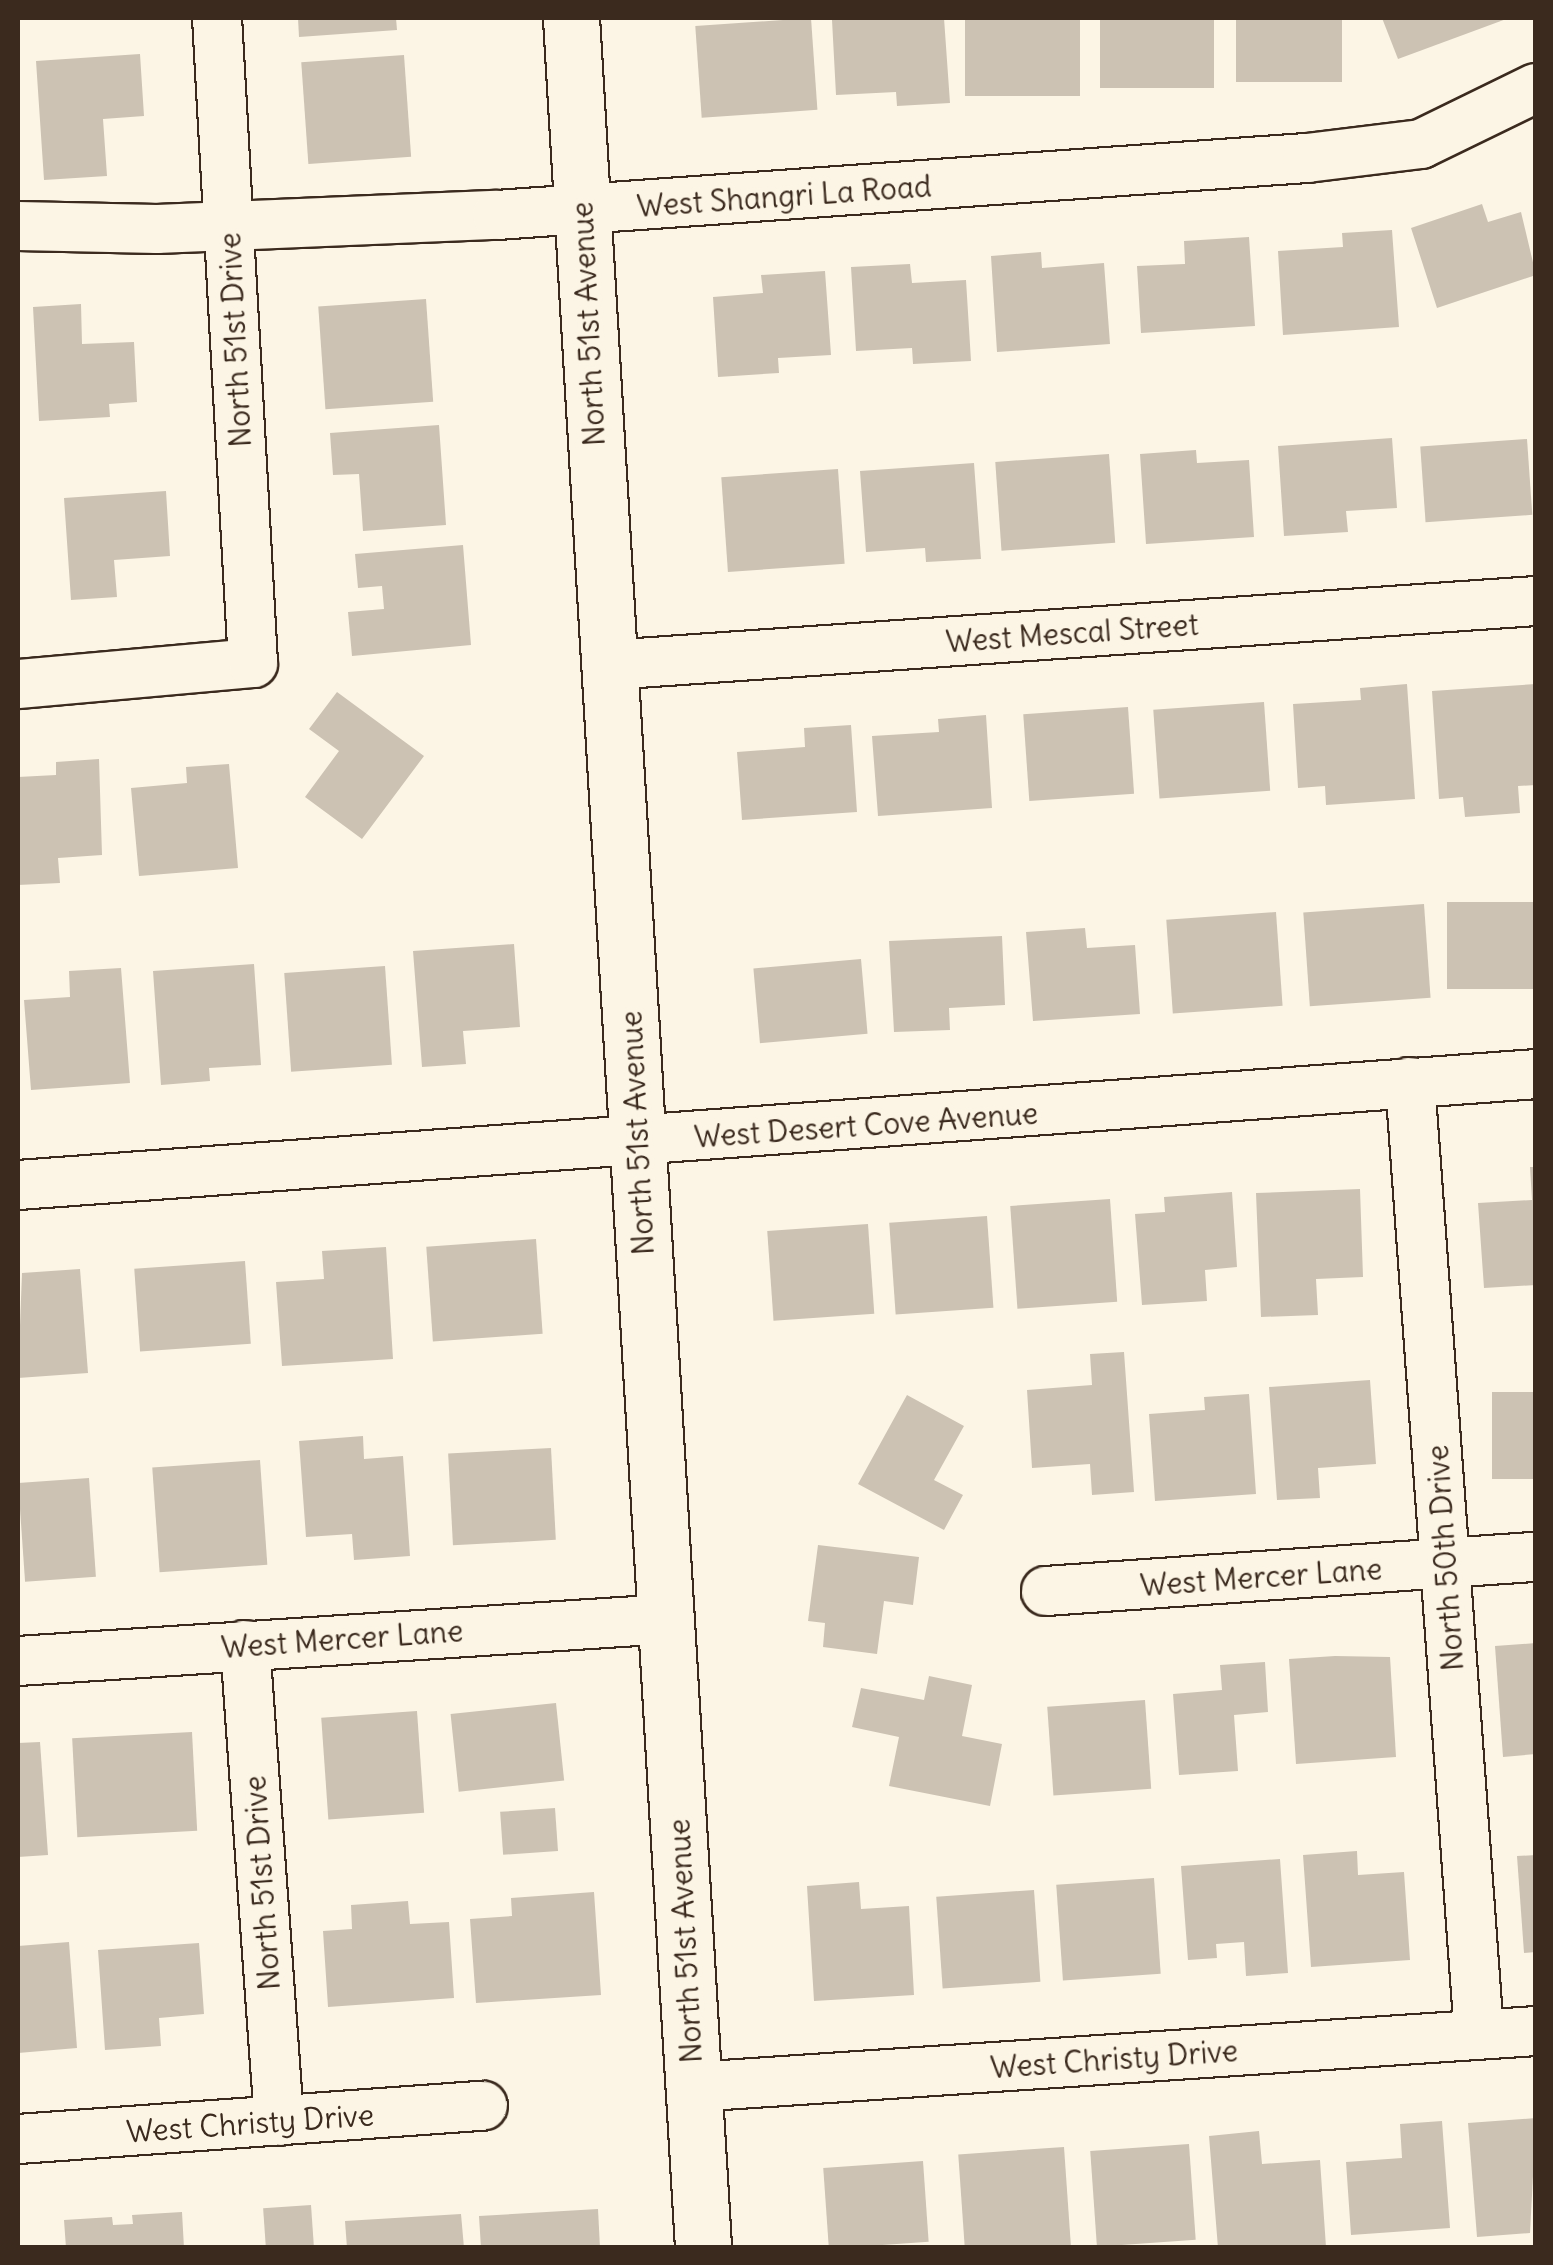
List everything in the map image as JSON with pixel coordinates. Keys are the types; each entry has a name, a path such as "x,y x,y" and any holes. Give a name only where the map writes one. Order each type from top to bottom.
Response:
{"main road":[{"name":"North 51st Avenue","path":"571,18 703,2248"}],"street":[{"name":"North 51st Drive","path":"18,684 252,662 217,18"},
{"name":"West Shangri La Road","path":"18,226 229,227 581,210 1422,144 1536,88"},
{"name":"West Mescal Street","path":"609,666 1536,601"},
{"name":"West Desert Cove Avenue","path":"18,1185 637,1143 1536,1074"},
{"name":"North 50th Drive","path":"1410,1082 1479,2034"},
{"name":"West Mercer Lane","path":"1046,1590 1536,1558"},
{"name":"West Mercer Lane","path":"18,1660 668,1619"},
{"name":"North 51st Drive","path":"245,1644 279,2121"},
{"name":"West Christy Drive","path":"693,2088 1536,2031"},
{"name":"West Christy Drive","path":"18,2139 483,2106"}],"building":[{"path":"298,18 396,18 397,30 299,37"},
{"path":"811,18 817,110 702,118 695,26"},
{"path":"944,18 950,103 897,106 896,92 836,95 832,20"},
{"path":"965,18 1080,18 1080,96 965,96"},
{"path":"1100,18 1214,18 1214,88 1100,88"},
{"path":"1236,18 1342,18 1342,82 1236,82"},
{"path":"1382,18 1509,18 1398,59"},
{"path":"140,54 144,116 103,119 107,176 44,180 36,61"},
{"path":"404,55 411,157 308,164 301,62"},
{"path":"1482,204 1488,222 1521,212 1536,275 1437,308 1411,228"},
{"path":"1392,230 1399,327 1283,335 1278,251 1343,247 1342,233"},
{"path":"1249,237 1255,326 1141,333 1137,266 1185,264 1184,241"},
{"path":"1041,252 1042,268 1104,263 1110,344 997,352 991,256"},
{"path":"910,264 912,283 966,280 971,361 913,364 912,348 856,351 851,267"},
{"path":"825,271 831,355 778,358 779,373 718,377 713,297 763,293 761,275"},
{"path":"426,299 433,402 325,409 318,307"},
{"path":"81,304 82,344 134,342 137,402 109,404 110,417 39,421 33,307"},
{"path":"439,425 446,525 363,531 359,474 333,475 330,433"},
{"path":"1392,438 1397,508 1346,511 1348,532 1284,536 1278,446"},
{"path":"1527,439 1532,515 1426,522 1420,446"},
{"path":"1196,450 1197,463 1249,460 1254,537 1146,544 1140,454"},
{"path":"1109,454 1115,543 1001,551 995,462"},
{"path":"974,463 981,559 926,562 925,548 866,552 860,471"},
{"path":"838,469 845,564 728,572 721,477"},
{"path":"166,491 170,556 114,560 117,597 71,600 64,498"},
{"path":"463,545 471,645 352,656 348,612 384,609 382,586 358,588 355,554"},
{"path":"1407,684 1415,799 1326,805 1325,786 1298,788 1293,704 1361,700 1360,688"},
{"path":"1536,684 1536,785 1518,786 1520,813 1465,817 1463,797 1439,799 1432,691"},
{"path":"337,692 424,756 362,839 305,797 339,751 309,729"},
{"path":"1264,702 1270,791 1159,799 1153,710"},
{"path":"1128,707 1134,794 1029,801 1023,714"},
{"path":"986,715 992,808 878,816 872,736 939,732 938,719"},
{"path":"851,725 857,812 742,820 737,752 805,747 804,728"},
{"path":"99,759 102,855 58,858 60,883 18,885 18,777 56,775 56,762"},
{"path":"229,764 238,868 139,876 131,788 187,783 186,767"},
{"path":"1447,902 1536,902 1536,989 1447,989"},
{"path":"1424,904 1431,998 1310,1006 1303,912"},
{"path":"1276,912 1283,1006 1173,1013 1166,920"},
{"path":"1085,928 1087,948 1135,945 1140,1014 1033,1021 1026,932"},
{"path":"1002,936 1005,1005 949,1008 950,1030 894,1032 889,941"},
{"path":"514,944 520,1027 463,1031 466,1064 422,1067 413,951"},
{"path":"861,959 868,1034 760,1043 753,968"},
{"path":"254,964 261,1065 209,1068 210,1081 161,1085 153,971"},
{"path":"385,966 392,1065 291,1072 284,973"},
{"path":"121,968 130,1083 31,1090 24,1000 70,997 69,971"},
{"path":"1530,1167 1536,1167 1536,1285 1484,1288 1478,1203 1532,1200"},
{"path":"1360,1189 1363,1277 1316,1279 1318,1315 1261,1317 1256,1193"},
{"path":"1232,1192 1237,1267 1205,1270 1207,1301 1142,1305 1135,1214 1165,1212 1164,1197"},
{"path":"1110,1199 1117,1302 1017,1309 1010,1206"},
{"path":"987,1216 993,1308 896,1315 889,1223"},
{"path":"868,1224 874,1314 774,1321 767,1231"},
{"path":"536,1239 543,1334 433,1341 426,1247"},
{"path":"386,1247 393,1359 282,1366 276,1282 324,1279 322,1251"},
{"path":"245,1261 251,1344 140,1352 134,1269"},
{"path":"80,1269 88,1373 18,1378 22,1273"},
{"path":"1124,1352 1134,1492 1092,1495 1090,1464 1032,1468 1027,1390 1092,1385 1090,1354"},
{"path":"1370,1380 1376,1464 1318,1468 1320,1498 1277,1500 1269,1387"},
{"path":"1492,1392 1536,1392 1536,1479 1492,1479"},
{"path":"1249,1394 1256,1494 1155,1501 1149,1414 1205,1410 1204,1397"},
{"path":"907,1395 964,1426 934,1480 963,1495 944,1530 858,1484"},
{"path":"363,1436 364,1459 403,1456 410,1556 354,1560 352,1534 306,1537 299,1441"},
{"path":"551,1448 556,1540 453,1545 448,1453"},
{"path":"260,1460 267,1565 160,1572 152,1468"},
{"path":"89,1478 96,1577 25,1582 18,1483"},
{"path":"818,1545 919,1557 913,1605 884,1601 877,1654 823,1647 825,1623 808,1621"},
{"path":"1536,1643 1536,1754 1503,1757 1495,1646"},
{"path":"1390,1657 1396,1757 1296,1764 1289,1659"},
{"path":"1265,1662 1268,1712 1234,1715 1238,1771 1179,1775 1173,1694 1222,1690 1220,1665"},
{"path":"929,1676 972,1685 962,1736 1002,1744 990,1806 889,1786 899,1737 852,1727 861,1688 924,1700"},
{"path":"1145,1700 1151,1789 1053,1796 1047,1707"},
{"path":"556,1703 564,1781 459,1792 451,1714"},
{"path":"417,1711 424,1813 328,1819 321,1718"},
{"path":"192,1732 197,1831 77,1837 72,1738"},
{"path":"40,1742 48,1855 18,1857 18,1743"},
{"path":"555,1808 558,1851 503,1855 500,1812"},
{"path":"1357,1851 1358,1875 1404,1872 1410,1960 1311,1967 1303,1855"},
{"path":"1536,1855 1536,1952 1524,1953 1517,1856"},
{"path":"1280,1859 1288,1973 1246,1976 1244,1942 1216,1944 1217,1958 1188,1960 1181,1866"},
{"path":"1154,1878 1161,1974 1063,1981 1056,1885"},
{"path":"859,1882 861,1909 909,1906 914,1995 814,2001 807,1886"},
{"path":"1034,1890 1040,1982 943,1989 936,1897"},
{"path":"594,1892 601,1995 476,2003 470,1919 512,1916 511,1898"},
{"path":"408,1901 410,1924 449,1922 454,1998 328,2007 323,1931 352,1929 351,1905"},
{"path":"69,1942 77,2048 18,2053 18,1946"},
{"path":"199,1943 204,2014 159,2018 161,2046 105,2050 98,1950"},
{"path":"1536,2118 1530,2233 1477,2237 1468,2123"},
{"path":"1442,2121 1450,2228 1351,2235 1346,2162 1402,2158 1400,2124"},
{"path":"1259,2131 1262,2164 1320,2160 1326,2247 1218,2248 1209,2136"},
{"path":"1189,2144 1196,2240 1097,2247 1090,2151"},
{"path":"1064,2147 1071,2248 965,2248 958,2154"},
{"path":"923,2161 929,2242 829,2248 823,2168"},
{"path":"311,2205 314,2248 266,2248 263,2208"},
{"path":"598,2209 600,2248 481,2248 479,2216"},
{"path":"182,2212 184,2248 66,2248 64,2220 112,2217 113,2225 133,2224 132,2215"},
{"path":"461,2214 464,2248 347,2248 345,2221"}]}
